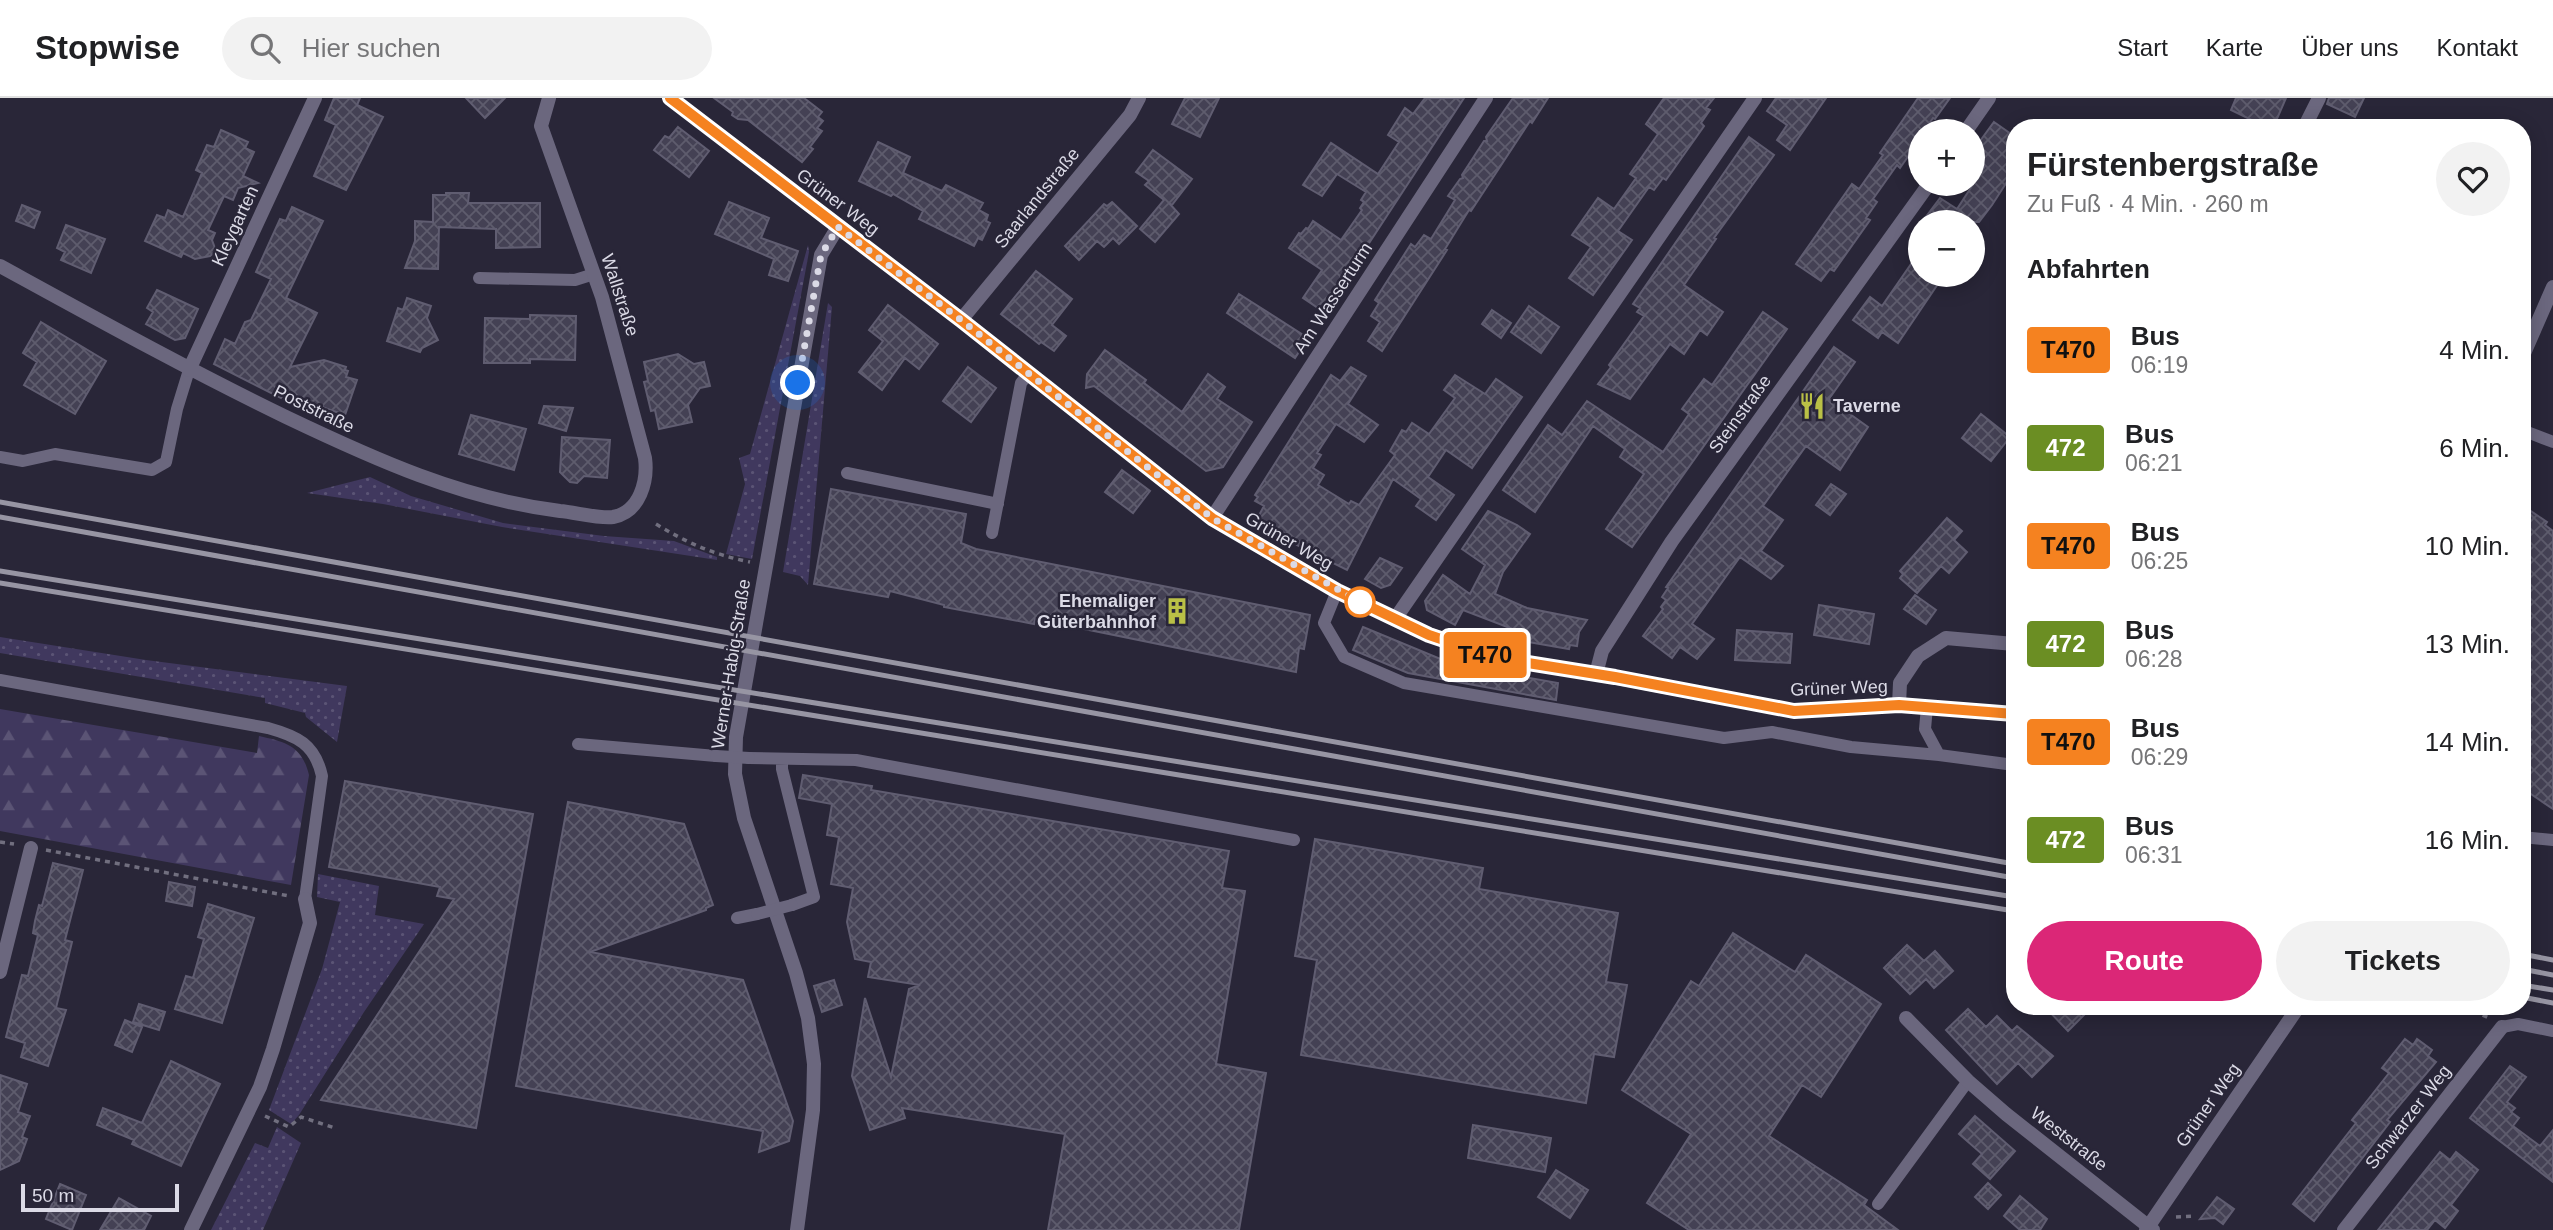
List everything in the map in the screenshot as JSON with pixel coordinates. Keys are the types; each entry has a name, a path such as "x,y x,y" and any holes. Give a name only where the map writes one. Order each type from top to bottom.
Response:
{"street":[{"name":"Kleygarten","path":"189,370 315,98"},
{"name":"Wallstraße","path":"549,98 541,126 617,347 645,458 647,471 644,485 633,507"},
{"name":"Grüner Weg","path":"670,98 961,320 1212,518 1337,591 1395,619 1467,650 1497,658 1794,711 1899,705 2006,713"},
{"name":"Saarlandstraße","path":"961,320 1129,115 1139,98"},
{"name":"Am Wasserturm","path":"1212,518 1486,98"},
{"path":"1395,619 1755,98"},
{"path":"1974,119 1989,98"},
{"path":"2308,119 2319,98"},
{"name":"Steinstraße","path":"1596,674 1602,651 1672,541 1920,196"},
{"name":"Werner-Habig-Straße","path":"797,1230 811,1131 814,1064 808,1018 796,972 744,818 735,774 736,737 821,255 838,227"},
{"name":"Poststraße","path":"0,266 189,370 363,454 428,479 521,506 613,517 633,507"},
{"path":"2531,337 2553,287"},
{"path":"1899,705 1900,683 1918,656 1946,638 2006,643"},
{"path":"0,972 31,848"},
{"path":"191,1230 250,1110 273,1049 310,923 305,899"},
{"name":"Grüner Weg","path":"2149,1229 2293,1015"},
{"name":"Weststraße","path":"1906,1018 1968,1081 2006,1114 2149,1229"},
{"name":"Schwarzer Weg","path":"2344,1230 2502,1027"}],"lane":[{"path":"479,278 575,280 594,274"},
{"path":"0,457 23,461 55,454 152,470 166,462 177,409 189,370"},
{"path":"992,533 1021,383 1028,373"},
{"path":"2531,433 2553,442"},
{"path":"847,473 998,504"},
{"path":"1337,591 1324,622 1344,657 1404,683 1724,738 1772,732 1851,747 2006,764"},
{"path":"0,680 268,728 300,740 317,758 322,776 305,899"},
{"path":"1927,707 1925,729 1940,755"},
{"path":"578,744 749,758 856,760 1294,840"},
{"path":"737,919 814,897 782,769 782,759"},
{"path":"2531,838 2553,840"},
{"path":"2502,1027 2518,1024 2553,1031"},
{"path":"1878,1204 1968,1081"}],"path":[{"path":"656,524 686,542 723,556 752,562"},
{"path":"0,842 305,899"},
{"path":"2484,1015 2502,1027"},
{"path":"250,1110 289,1127 301,1116 335,1128"},
{"path":"2176,1216 2194,1216"}],"green space":[{"path":"808,245 809,252 752,559 726,554 745,484 739,458 750,454"},
{"path":"828,303 832,307 808,585 800,576 783,572"},
{"path":"370,477 411,496 503,523 604,536 674,541 717,557 717,560 502,527 383,504 307,493"},
{"path":"0,637 146,660 347,686 337,742 306,717 305,713 265,703 265,698 0,653"},
{"path":"0,709 257,753 259,736 292,747 302,758 309,775 291,885 0,831"},
{"path":"318,874 379,886 375,915 424,924 291,1124 269,1110 322,969 340,902 317,897"},
{"path":"277,1127 301,1143 263,1230 211,1230 255,1143 268,1148"}],"building":[{"path":"334,98 360,98 357,105 383,117 346,190 314,176 336,125 325,120"},
{"path":"466,98 505,98 485,118"},
{"path":"714,98 804,98 822,112 818,117 823,121 817,128 822,131 810,147 813,149 802,162 748,120 732,115 733,112"},
{"path":"1185,98 1219,98 1200,137 1172,124"},
{"path":"1425,98 1464,98 1324,312 1303,298 1322,270 1289,248 1299,233 1308,229 1313,221 1341,240 1362,210 1360,208 1364,202 1361,200 1366,192 1337,174 1322,196 1303,185 1331,143 1378,174 1399,142 1388,135 1405,108 1413,114"},
{"path":"1513,98 1548,98 1471,211 1469,210 1445,249 1447,250 1382,351 1368,341 1380,322 1371,316 1379,303 1375,300 1411,244 1415,247 1424,235 1431,239 1455,200 1448,196 1463,178 1462,175"},
{"path":"1664,98 1714,98 1706,108 1710,110 1701,123 1704,126 1666,180 1663,178 1654,190 1649,187 1618,231 1632,240 1593,295 1569,278 1591,247 1572,235 1598,198 1614,209 1636,178 1630,174 1658,134 1646,124"},
{"path":"1776,98 1826,98 1790,150 1777,140 1787,125 1767,111"},
{"path":"1918,98 1950,98 1935,119 1908,119 1908,156 1900,168 1897,165 1873,199 1877,202 1866,218 1870,220 1834,271 1830,269 1821,281 1796,264 1852,184 1859,189 1883,155 1880,153"},
{"path":"2236,98 2286,98 2277,119 2250,119 2231,110"},
{"path":"2329,98 2364,98 2355,117 2327,104"},
{"path":"1994,122 2006,130 2006,183 1985,214 1985,210 1931,210 1940,198 1957,209 1965,196 1985,196 1985,134"},
{"path":"678,127 709,151 689,177 654,150 665,136 669,138"},
{"path":"221,130 248,142 245,148 254,152 243,176 258,183 238,188 233,200 224,196 208,230 215,233 212,240 216,251 210,256 195,259 183,253 181,257 145,241 157,215 165,218 168,210 183,217 202,173 196,170 207,145 214,147"},
{"path":"1749,137 1774,155 1684,285 1723,312 1707,335 1700,330 1684,354 1670,344 1630,399 1598,384 1644,316 1637,312 1640,308 1633,304"},
{"path":"878,142 910,157 903,173 942,191 946,185 983,203 979,210 988,215 986,221 990,223 982,240 978,238 974,246 919,219 923,211 893,194 891,196 859,181"},
{"path":"1153,150 1192,179 1172,205 1169,203 1179,214 1155,242 1140,229 1164,200 1145,185 1149,181 1136,172"},
{"path":"469,193 468,203 540,203 540,247 496,248 496,229 439,227 438,269 405,268 415,241 415,221 433,222 433,195"},
{"path":"729,202 769,218 761,238 798,251 788,281 769,275 774,259 715,234"},
{"path":"1112,202 1137,226 1119,244 1113,238 1104,247 1097,241 1079,260 1065,246 1104,204 1107,206"},
{"path":"22,205 40,212 34,228 16,221"},
{"path":"292,207 323,221 286,298 317,313 290,367 324,360 346,367 346,377 357,380 345,415 284,394 281,398 214,364 225,339 235,344 245,322 251,320 271,279 256,272 280,219 286,221"},
{"path":"66,225 105,239 91,273 61,260 65,252 57,248"},
{"path":"1908,268 1908,287 1936,287 1898,343 1882,332 1878,338 1853,320 1870,297 1882,306"},
{"path":"1036,271 1072,299 1052,325 1066,336 1054,351 1041,342 1039,344 1001,314"},
{"path":"157,290 198,309 185,338 175,340 146,324 153,312 147,308"},
{"path":"1239,294 1308,338 1295,358 1227,313"},
{"path":"407,298 431,306 427,318 438,340 422,348 420,352 387,341 398,308 403,310"},
{"path":"888,305 938,344 919,369 905,358 882,390 859,372 883,341 869,330"},
{"path":"1529,306 1559,327 1541,353 1511,332"},
{"path":"1492,310 1511,323 1501,338 1482,324"},
{"path":"1763,312 1787,329 1632,547 1606,529 1644,474 1620,457 1625,449 1593,426 1535,512 1503,490 1548,425 1562,435 1587,401 1663,452 1689,414 1682,409 1704,379 1712,385"},
{"path":"530,315 576,316 575,360 530,359 530,363 484,363 485,318 530,319"},
{"path":"41,322 106,361 75,414 24,385 37,362 23,353"},
{"path":"1834,347 1855,362 1829,399 1868,427 1840,470 1806,446 1763,506 1783,520 1761,551 1783,566 1771,579 1740,557 1692,624 1714,639 1697,659 1680,647 1672,658 1643,636 1663,609 1661,607 1666,600 1662,597 1668,588 1666,587"},
{"path":"1105,350 1146,380 1144,383 1182,412 1208,374 1225,387 1217,399 1252,422 1223,467 1206,471 1094,386 1086,388 1087,374"},
{"path":"678,354 694,364 704,362 710,386 700,388 688,405 692,422 659,429 655,410 651,411 644,382 648,381 644,362"},
{"path":"968,367 996,388 971,422 943,401"},
{"path":"1351,367 1366,376 1348,404 1378,425 1364,442 1336,424 1317,453 1321,455 1313,468 1324,475 1318,485 1349,504 1351,501 1359,505 1395,455 1390,451 1402,430 1406,432 1412,423 1429,434 1455,398 1444,390 1455,375 1485,394 1496,379 1522,397 1472,468 1446,450 1428,477 1454,495 1436,520 1416,506 1421,499 1393,479 1347,570 1297,545 1299,541 1257,519 1264,506 1255,501 1258,497 1255,495 1331,375 1340,381"},
{"path":"544,406 573,408 566,431 539,423"},
{"path":"1981,414 2006,434 2006,442 1991,461 1962,438"},
{"path":"471,415 526,429 514,470 459,454"},
{"path":"562,437 610,440 607,478 584,476 577,483 570,482 560,472"},
{"path":"1122,470 1150,491 1133,513 1105,492"},
{"path":"1831,484 1846,494 1830,515 1816,505"},
{"path":"831,489 966,514 961,543 976,549 1310,615 1304,649 1299,648 1296,672 1035,619 1034,624 944,607 890,591 888,597 814,584"},
{"path":"1488,511 1530,534 1503,572 1495,594 1527,608 1587,620 1579,632 1577,646 1570,645 1569,649 1522,641 1523,633 1463,610 1455,625 1427,610 1425,601 1443,575 1470,594 1485,565 1462,549"},
{"path":"2531,511 2547,522 2545,525 2553,531 2553,809 2531,794"},
{"path":"1947,518 1962,531 1954,540 1967,552 1949,573 1941,566 1917,593 1900,578 1903,574 1900,571"},
{"path":"1380,558 1402,568 1390,585 1381,588 1365,579"},
{"path":"1915,595 1936,610 1926,624 1904,609"},
{"path":"1819,605 1874,614 1869,644 1814,635"},
{"path":"1363,627 1455,665 1558,683 1556,700 1408,673 1353,650"},
{"path":"1737,630 1792,634 1790,663 1735,660"},
{"path":"803,775 872,786 871,790 1229,851 1222,888 1245,891 1216,1064 1266,1073 1239,1230 1048,1230 1065,1134 902,1108 905,1118 870,1130 852,1076 865,998 891,1077 909,989 920,985 868,977 871,962 855,959 847,922 853,888 831,884 839,837 827,835 832,804 799,798"},
{"path":"345,781 533,814 476,1128 321,1100 454,899 437,896 440,887 329,867"},
{"path":"568,802 684,824 713,905 706,910 590,952 743,980 793,1121 789,1141 759,1152 763,1131 516,1086"},
{"path":"1315,839 1483,868 1479,889 1618,913 1606,982 1627,985 1614,1057 1594,1054 1586,1103 1301,1055 1317,960 1295,956"},
{"path":"53,863 83,870 65,940 72,942 56,1008 66,1010 48,1066 21,1057 25,1043 6,1037 22,975 28,976 38,935 33,933 35,921 39,905 42,906"},
{"path":"169,882 195,887 192,906 166,901"},
{"path":"208,904 254,918 222,1023 175,1009 186,976 193,978 204,939 198,937"},
{"path":"1733,933 1795,972 1806,955 1881,1004 1821,1097 1802,1085 1769,1136 1867,1200 1864,1205 1898,1230 1689,1230 1647,1203 1691,1134 1622,1090 1691,981 1699,986"},
{"path":"1907,945 1924,961 1935,951 1953,971 1934,988 1926,979 1910,994 1884,968"},
{"path":"834,980 842,1005 822,1012 814,986"},
{"path":"139,1004 165,1012 159,1030 133,1022"},
{"path":"1968,1009 1986,1027 1997,1016 2012,1031 2017,1026 2053,1056 2032,1077 2018,1063 1997,1084 1946,1030"},
{"path":"2053,1015 2084,1015 2068,1031"},
{"path":"125,1020 142,1027 132,1052 115,1045"},
{"path":"2405,1039 2413,1045 2417,1039 2432,1050 2428,1056 2436,1062 2387,1120 2390,1122 2314,1221 2293,1204 2356,1123 2352,1120 2389,1073 2382,1068"},
{"path":"171,1061 220,1084 181,1166 132,1144 134,1140 97,1125 103,1108 142,1123"},
{"path":"2510,1066 2526,1077 2507,1102 2515,1108 2511,1112 2519,1118 2513,1126 2540,1146 2553,1130 2553,1182 2470,1118"},
{"path":"0,1075 27,1084 18,1112 30,1116 22,1137 27,1139 19,1161 0,1170"},
{"path":"1975,1116 2015,1151 1990,1179 1973,1164 1982,1154 1959,1134"},
{"path":"1473,1125 1551,1138 1545,1172 1468,1158"},
{"path":"2440,1152 2450,1160 2456,1152 2478,1170 2451,1205 2458,1211 2445,1228 2435,1220 2427,1230 2378,1230"},
{"path":"1556,1170 1588,1190 1570,1218 1538,1197"},
{"path":"1988,1183 2001,1195 1988,1209 1975,1197"},
{"path":"60,1184 86,1195 72,1230 46,1219"},
{"path":"2020,1196 2047,1219 2040,1230 2020,1230 2004,1216"},
{"path":"2217,1197 2234,1209 2223,1224 2215,1218 2200,1219"},
{"path":"119,1198 151,1216 144,1230 100,1230"}],"railway":[{"path":"0,502 2006,863"},
{"path":"0,517 2006,877"},
{"path":"0,571 2006,896"},
{"path":"0,583 2006,910"},
{"path":"2531,956 2553,960"},
{"path":"2531,971 2553,975"},
{"path":"2531,986 2553,990"},
{"path":"2531,999 2553,1003"}],"bus line":[{"name":"T470","path":"670,98 961,320 1212,518 1337,591 1429,635 1497,658 1794,711 1899,705 2006,713"}],"place":[{"name":"Taverne","path":"1812,406"},
{"name":"Ehemaliger Güterbahnhof","path":"1177,611"}],"route":[{"path":"798,383 821,255 838,227 961,320 1212,518 1313,578 1360,602"}]}
